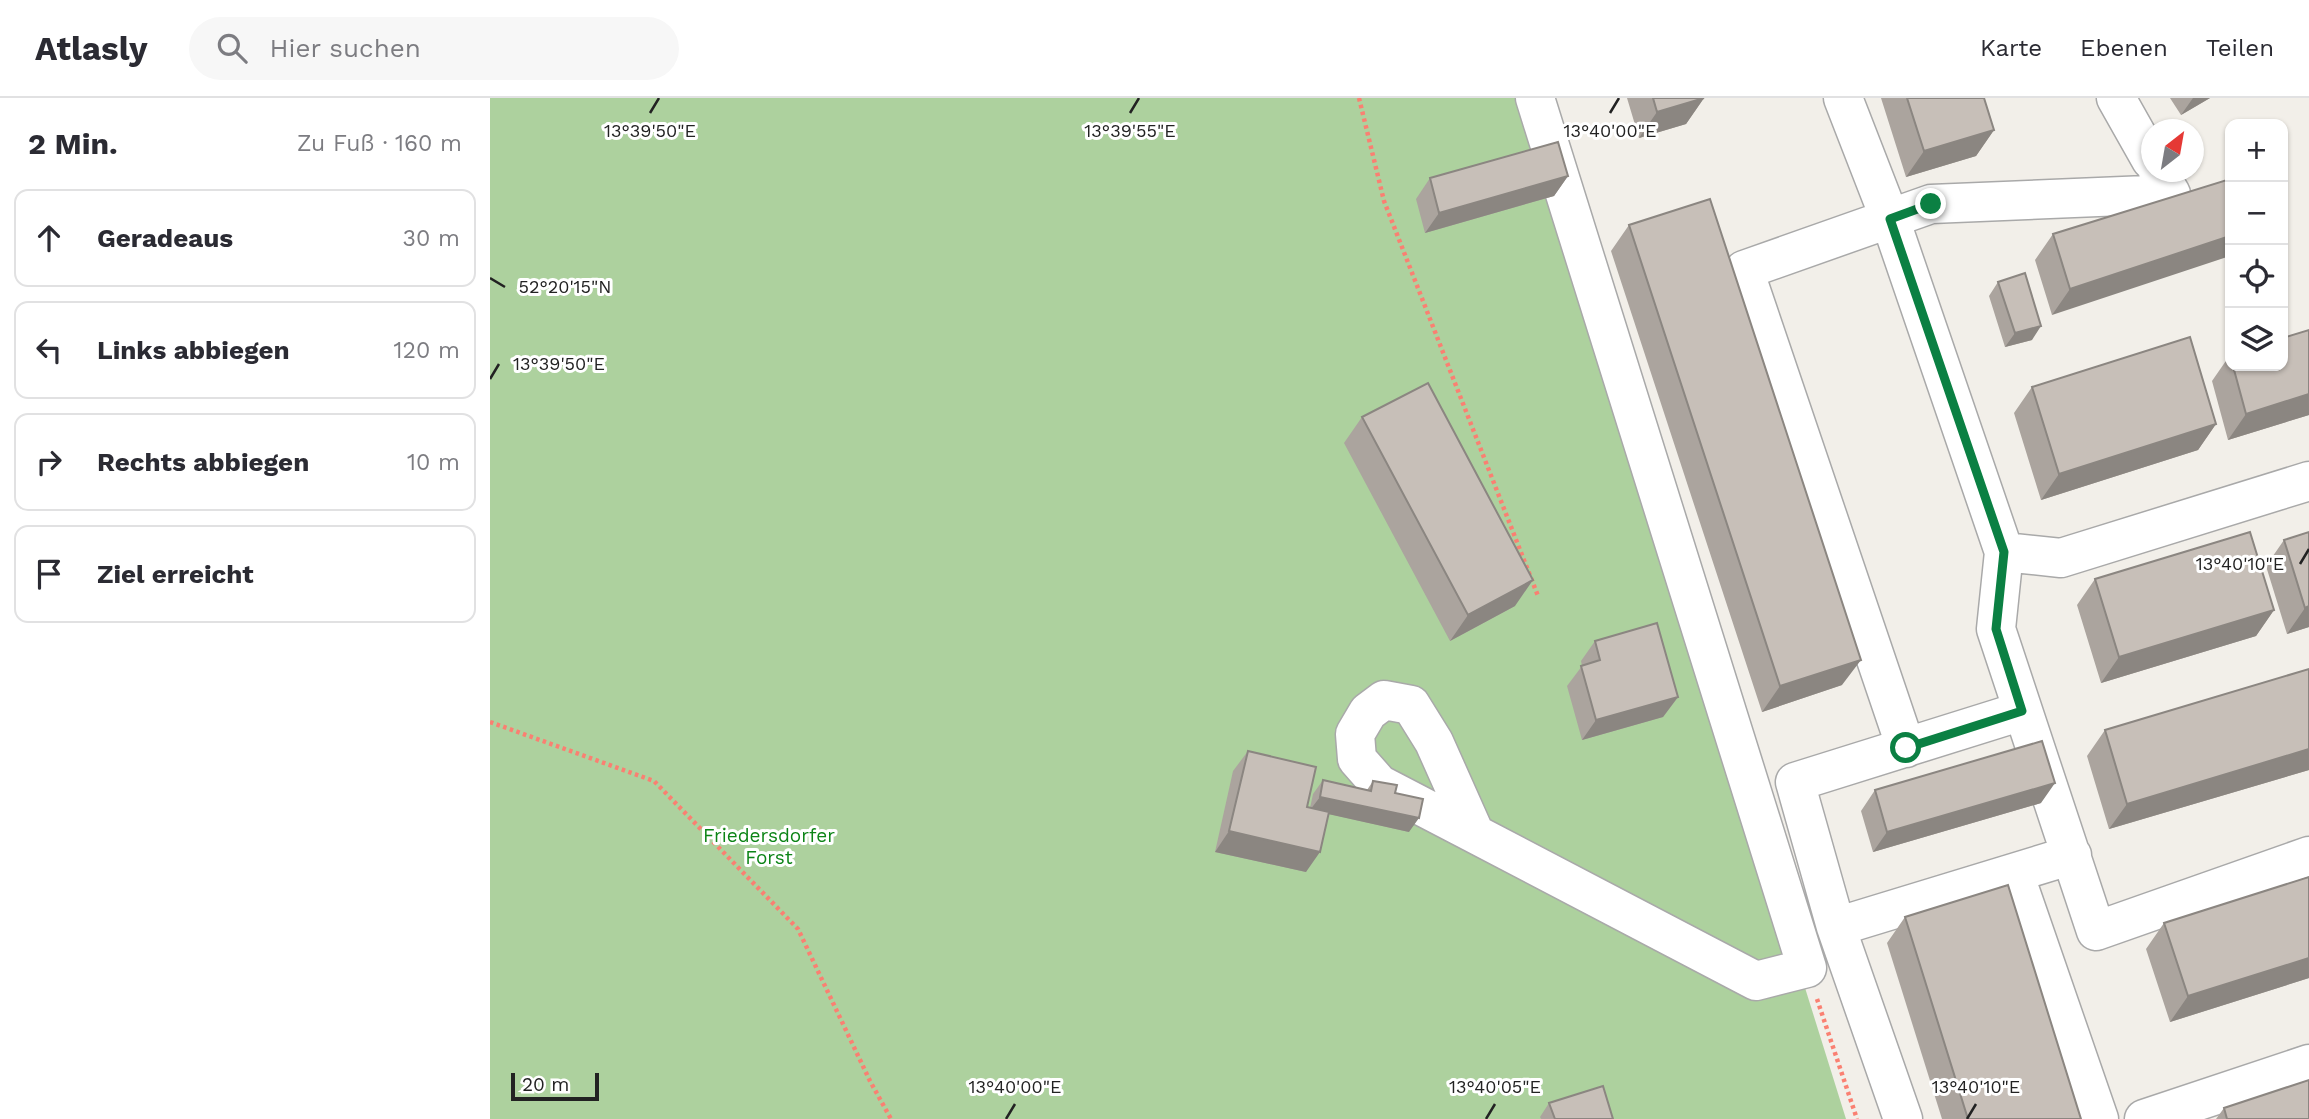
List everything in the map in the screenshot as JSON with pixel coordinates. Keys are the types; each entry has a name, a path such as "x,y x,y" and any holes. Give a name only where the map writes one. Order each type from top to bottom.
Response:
{"lane":[{"path":"1475,834 1756,981 1807,968 1535,98"},
{"path":"1843,98 1890,219 2004,552 1996,629 2096,931 2309,856"},
{"path":"2116,98 2141,142"},
{"path":"1906,748 1744,270 1931,204 2171,194 2164,182"},
{"path":"2004,552 2061,558 2309,481"},
{"path":"1903,1119 1836,927 1795,782 2022,711"},
{"path":"1836,927 2072,855"},
{"path":"2014,873 2099,1119"},
{"path":"2144,1119 2309,1064"}],"path":[{"path":"1359,98 1384,201 1538,596"},
{"path":"490,722 654,782 799,929 870,1081 891,1119"},
{"path":"1807,968 1857,1119"}],"green space":[{"name":"Friedersdorfer Forst","path":"490,98 1527,98 1846,1119 490,1119"}],"building":[{"path":"1653,98 1704,98 1657,112"},
{"path":"1907,98 1984,98 1994,130 1924,151"},
{"path":"1558,142 1568,176 1439,213 1430,178"},
{"path":"2225,181 2225,238 2070,289 2053,234"},
{"path":"1710,199 1861,660 1780,686 1629,225"},
{"path":"2025,273 2041,326 2015,333 1998,282"},
{"path":"2309,330 2309,394 2246,414 2234,371 2288,371 2288,336"},
{"path":"2190,337 2216,424 2059,474 2032,387"},
{"path":"1428,383 1533,580 1468,615 1362,417"},
{"path":"2250,532 2274,610 2119,657 2095,579"},
{"path":"2309,532 2309,606 2305,608 2284,540"},
{"path":"1657,623 1678,697 1596,720 1581,666 1600,660 1595,641"},
{"path":"2309,669 2309,749 2127,804 2105,730"},
{"path":"2042,741 2055,783 1887,832 1875,790"},
{"path":"1248,751 1316,767 1307,807 1329,812 1320,852 1229,831"},
{"path":"1323,780 1371,791 1373,781 1397,785 1395,793 1423,799 1419,818 1320,797"},
{"path":"2309,877 2309,958 2188,996 2164,923"},
{"path":"2008,885 2081,1119 1968,1119 1905,917"},
{"path":"2309,1080 2309,1119 2227,1119 2224,1108"},
{"path":"1603,1086 1613,1119 1555,1119 1549,1103"}],"route":[{"path":"1906,748 2022,711 1996,629 2004,552 1890,219 1931,204"}]}
